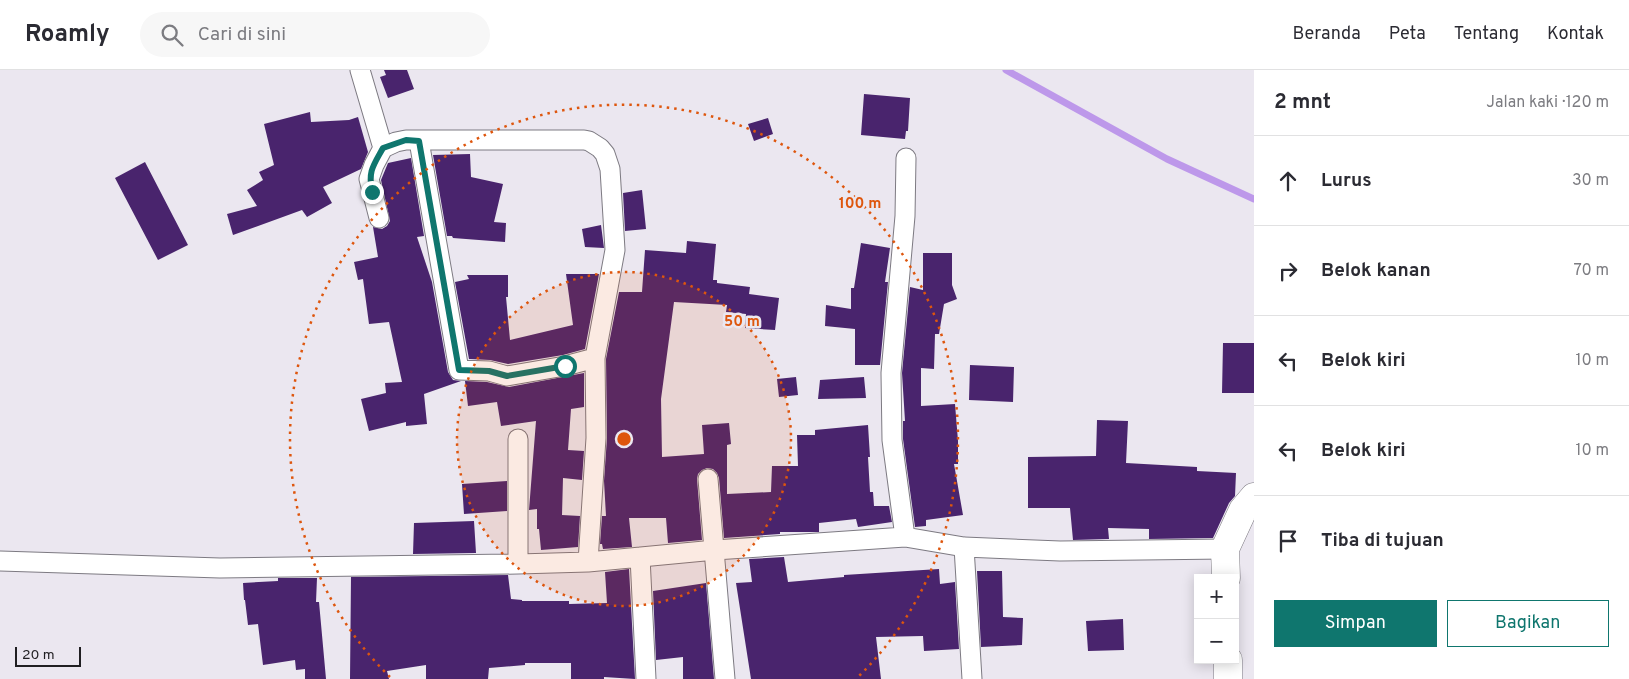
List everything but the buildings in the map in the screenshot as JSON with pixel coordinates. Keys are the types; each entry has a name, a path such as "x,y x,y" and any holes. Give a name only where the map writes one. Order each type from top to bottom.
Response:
{"main road":[{"path":"1227,574 1244,510 1254,497"},
{"path":"1228,664 1228,679"}],"street":[{"path":"360,70 383,148"},
{"path":"379,218 369,179 383,148 406,140 584,140 594,144 605,154 611,174 615,250 595,358 596,438 588,562"},
{"path":"419,141 459,370 489,371 507,376 565,366 595,358"},
{"path":"905,537 892,440 891,372 905,216 906,158"},
{"path":"518,439 518,564"},
{"path":"708,479 725,679"},
{"path":"0,561 220,568 518,564 588,562 715,550 905,537 964,547 1060,551 1238,534"},
{"path":"964,547 972,679"},
{"path":"640,557 646,679"}],"waterway":[{"path":"1006,70 1167,159 1254,199"}],"route":[{"path":"372,192 369,179 383,148 406,140 419,141 459,370 489,371 507,376 565,366"}]}
